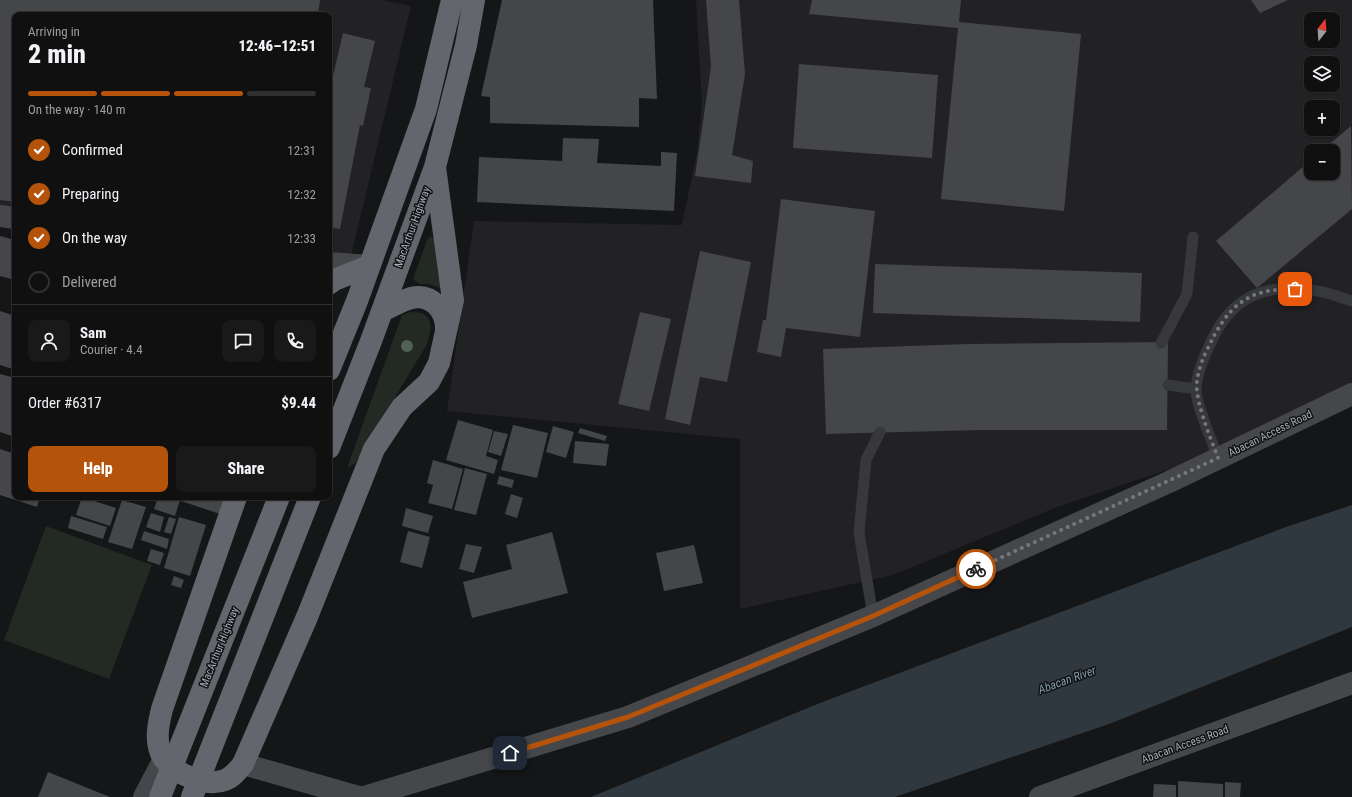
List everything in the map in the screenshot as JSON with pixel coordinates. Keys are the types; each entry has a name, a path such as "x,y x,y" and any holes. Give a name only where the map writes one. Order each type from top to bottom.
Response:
{"highway":[{"path":"332,362 426,109 452,0"},
{"name":"MacArthur Highway","path":"332,440 371,341 435,167 466,45 474,0"},
{"path":"235,500 162,709 157,736 164,759 171,766 185,775 215,782 226,780 236,773 244,764 307,617 374,449 402,407 429,382 435,374 445,344 453,300 435,167"},
{"path":"332,282 369,266"},
{"path":"382,311 410,298 419,297 429,299 442,310 446,326 445,344"},
{"name":"MacArthur Highway","path":"160,797 278,500"},
{"path":"192,797 309,500"}],"street":[{"path":"0,216 12,218"},
{"path":"332,263 369,266"},
{"name":"Abacan Access Road","path":"364,797 628,717 873,616 1218,458 1352,394"},
{"name":"Abacan Access Road","path":"1040,797 1352,683"},
{"path":"144,797 164,759"},
{"path":"244,764 359,797"}],"lane":[{"path":"1160,342 1187,294 1193,237"},
{"path":"1218,458 1202,412 1196,389 1203,359 1217,329 1232,308 1250,296 1279,289 1311,290 1352,300"},
{"path":"1168,385 1196,389"},
{"path":"873,616 859,533 866,460 880,432"}],"shaded area":[{"path":"0,0 382,0 411,6 349,264 332,261 332,12 12,12 12,209 0,207"},
{"path":"696,0 1352,0 1352,384 1265,437 1057,507 893,575 740,609 740,439 447,411 474,221 682,225 697,152 702,104"},
{"path":"431,236 435,239 442,289 430,284 420,284 413,279 427,240"},
{"path":"411,312 419,312 428,317 430,322 430,332 427,344 360,456 354,464 347,468 402,315"},
{"path":"46,526 152,565 109,679 4,640"}],"water":[{"name":"Abacan River","path":"1352,505 1352,627 1109,724 895,797 591,797 825,701 1286,527"}],"building":[{"path":"0,0 320,0 318,12 12,12 12,202 0,200"},
{"path":"502,0 653,0 657,99 639,98 639,127 490,123 490,97 481,96"},
{"path":"706,0 739,0 745,74 732,155 753,161 751,183 695,176 711,67"},
{"path":"812,0 961,0 959,22 1081,34 1064,211 941,199 958,28 809,14"},
{"path":"1251,0 1288,0 1260,13"},
{"path":"343,33 375,41 364,87 371,88 363,126 360,125 340,229 332,228 332,80"},
{"path":"799,64 938,75 932,158 793,148"},
{"path":"1351,126 1352,209 1257,288 1216,241 1304,166 1304,180 1340,180 1340,144 1329,144"},
{"path":"563,138 599,139 597,163 661,166 661,152 677,153 674,211 477,202 479,157 562,161"},
{"path":"781,199 875,211 860,337 786,328 781,357 757,352 763,320 766,320"},
{"path":"0,236 12,239 12,279 0,276"},
{"path":"700,251 751,262 727,382 700,377 690,425 665,419"},
{"path":"875,264 1142,273 1140,322 873,313"},
{"path":"0,311 12,315 12,369 0,365"},
{"path":"640,312 671,319 649,411 618,404"},
{"path":"1168,342 1167,430 981,430 826,434 823,349 967,344"},
{"path":"0,374 12,377 12,436 0,432"},
{"path":"458,420 493,430 486,456 498,460 494,474 446,460"},
{"path":"513,425 548,433 537,478 501,470"},
{"path":"553,426 574,432 566,458 546,452"},
{"path":"580,428 607,436 605,441 578,433"},
{"path":"494,431 508,434 501,456 488,452"},
{"path":"575,441 609,444 606,466 573,463"},
{"path":"0,449 12,453 12,499 0,495"},
{"path":"433,460 463,469 452,509 428,503 433,485 427,483"},
{"path":"465,468 487,474 476,515 454,510"},
{"path":"499,476 514,480 512,488 497,484"},
{"path":"511,494 523,498 517,518 505,514"},
{"path":"15,500 39,500 37,507"},
{"path":"81,500 91,500 116,508 110,526 76,515"},
{"path":"122,500 146,507 132,549 108,542"},
{"path":"157,500 180,500 175,516 154,509"},
{"path":"181,500 231,500 226,516"},
{"path":"406,508 433,516 428,533 402,526"},
{"path":"151,513 164,517 160,532 146,527"},
{"path":"71,516 107,527 103,539 68,528"},
{"path":"169,517 176,519 171,534 164,532"},
{"path":"179,517 206,525 190,576 164,568"},
{"path":"144,531 169,539 167,549 141,540"},
{"path":"408,531 430,537 422,568 400,562"},
{"path":"552,532 568,593 472,618 463,582 512,569 506,545"},
{"path":"466,544 482,547 474,573 459,569"},
{"path":"694,545 703,583 664,591 656,553"},
{"path":"151,549 164,553 160,565 147,561"},
{"path":"174,576 184,580 181,588 171,585"},
{"path":"48,772 110,797 38,797"},
{"path":"1178,781 1223,784 1223,797 1178,797"},
{"path":"1225,782 1241,783 1240,797 1225,797"},
{"path":"1154,784 1176,785 1176,797 1153,797"}],"way so far":[{"path":"976,569 1169,482 1218,458 1202,412 1196,389 1203,359 1217,329 1232,308 1250,296 1279,289 1295,289"}],"route":[{"path":"510,753 628,717 873,616 976,569"}]}
